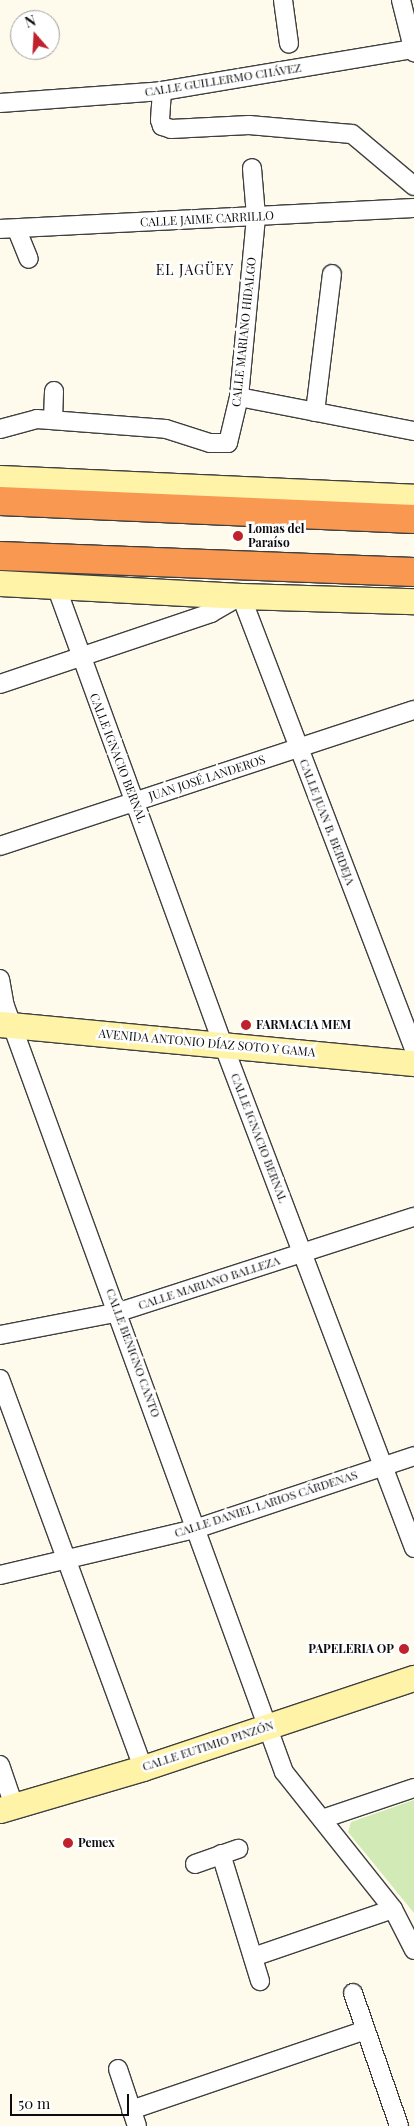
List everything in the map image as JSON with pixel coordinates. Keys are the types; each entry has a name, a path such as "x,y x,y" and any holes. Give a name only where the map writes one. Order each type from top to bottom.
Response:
{"highway":[{"path":"0,502 414,519"},
{"path":"0,556 414,572"}],"street":[{"path":"283,0 289,44"},
{"path":"401,0 414,50"},
{"name":"CALLE GUILLERMO CHÁVEZ","path":"0,103 162,91 414,50"},
{"path":"162,91 160,120 162,126 171,129 248,125 352,134 414,186"},
{"name":"CALLE MARIANO HIDALGO","path":"0,429 37,419 166,429 210,442 228,443 239,397 256,216 252,168"},
{"name":"CALLE JAIME CARRILLO","path":"9,229 414,208"},
{"path":"9,229 29,260"},
{"path":"315,412 332,274"},
{"path":"53,420 54,391"},
{"path":"239,397 414,431"},
{"path":"0,478 414,497"},
{"path":"0,583 241,596 414,601"},
{"name":"CALLE IGNACIO BERNAL","path":"56,586 80,657 223,1044 414,1548"},
{"path":"0,684 211,613 241,596"},
{"name":"CALLE JUAN B. BERDEJA","path":"241,596 414,1048"},
{"name":"JUAN JOSÉ LANDEROS","path":"0,846 414,710"},
{"name":"CALLE BENIGNO CANTO","path":"0,979 6,1024 119,1312 195,1529 284,1772 393,1908 414,1950"},
{"name":"AVENIDA ANTONIO DÍAZ SOTO Y GAMA","path":"6,1024 414,1063"},
{"name":"CALLE MARIANO BALLEZA","path":"0,1335 119,1312 414,1217"},
{"path":"0,1379 143,1768"},
{"name":"CALLE DANIEL LARIOS CÁRDENAS","path":"0,1575 195,1529 414,1456"},
{"name":"CALLE EUTIMIO PINZÓN","path":"7,1808 143,1768 414,1678"},
{"path":"0,1765 7,1808"},
{"path":"322,1819 414,1788"},
{"path":"195,1864 230,1851 260,1981"},
{"path":"253,1957 393,1908"},
{"path":"353,1993 399,2126"},
{"path":"118,2069 134,2118 366,2030"},
{"path":"404,2126 414,2123"}],"green space":[{"path":"414,1800 414,1913 348,1832 351,1822"}],"place":[{"name":"Lomas del Paraíso","path":"238,536"},
{"name":"FARMACIA MEM","path":"246,1025"},
{"name":"PAPELERIA OP","path":"404,1649"},
{"name":"Pemex","path":"68,1843"}],"district":[{"name":"EL JAGÜEY","path":"195,270"}]}
